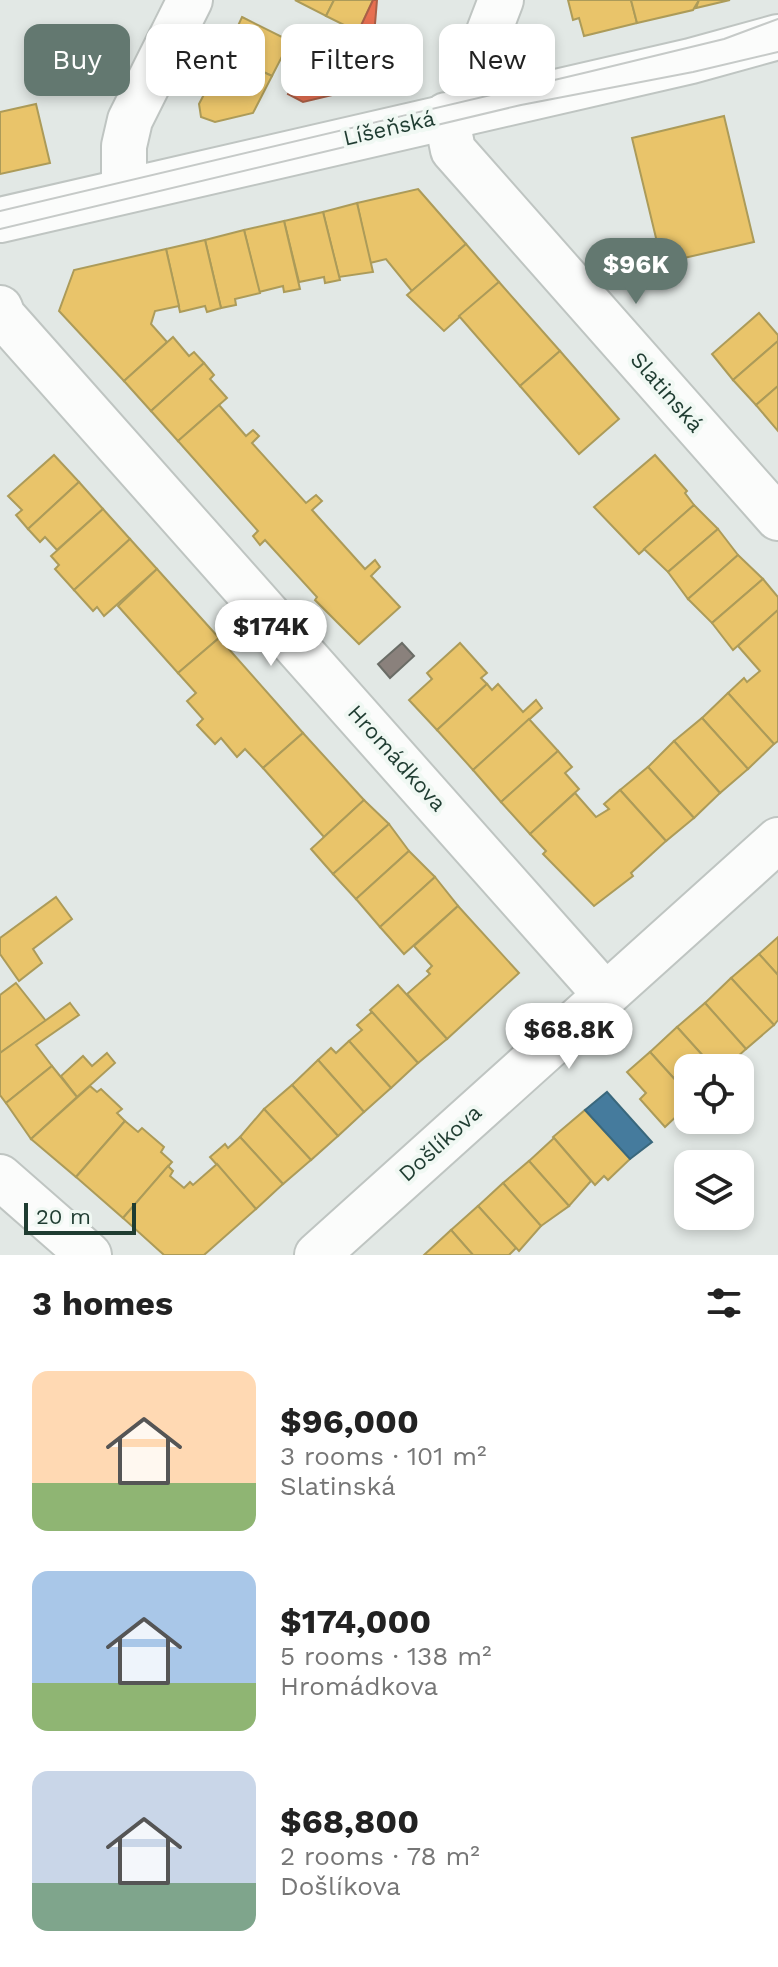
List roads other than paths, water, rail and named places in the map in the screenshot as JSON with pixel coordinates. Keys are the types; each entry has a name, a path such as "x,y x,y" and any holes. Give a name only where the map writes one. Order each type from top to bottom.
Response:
{"street":[{"path":"124,191 124,146 130,120 190,0"},
{"path":"490,105 483,47 501,0"},
{"name":"Líšeňská","path":"0,220 691,61 778,37"},
{"name":"Slatinská","path":"446,115 453,150 778,518"},
{"name":"Hromádkova","path":"0,308 3,316 604,993"},
{"name":"Došlíkova","path":"317,1255 604,993 778,840"},
{"path":"0,1177 63,1246"}],"tram line":[{"path":"0,211 724,39 778,19"},
{"path":"0,229 521,105 693,72 778,52"}]}
